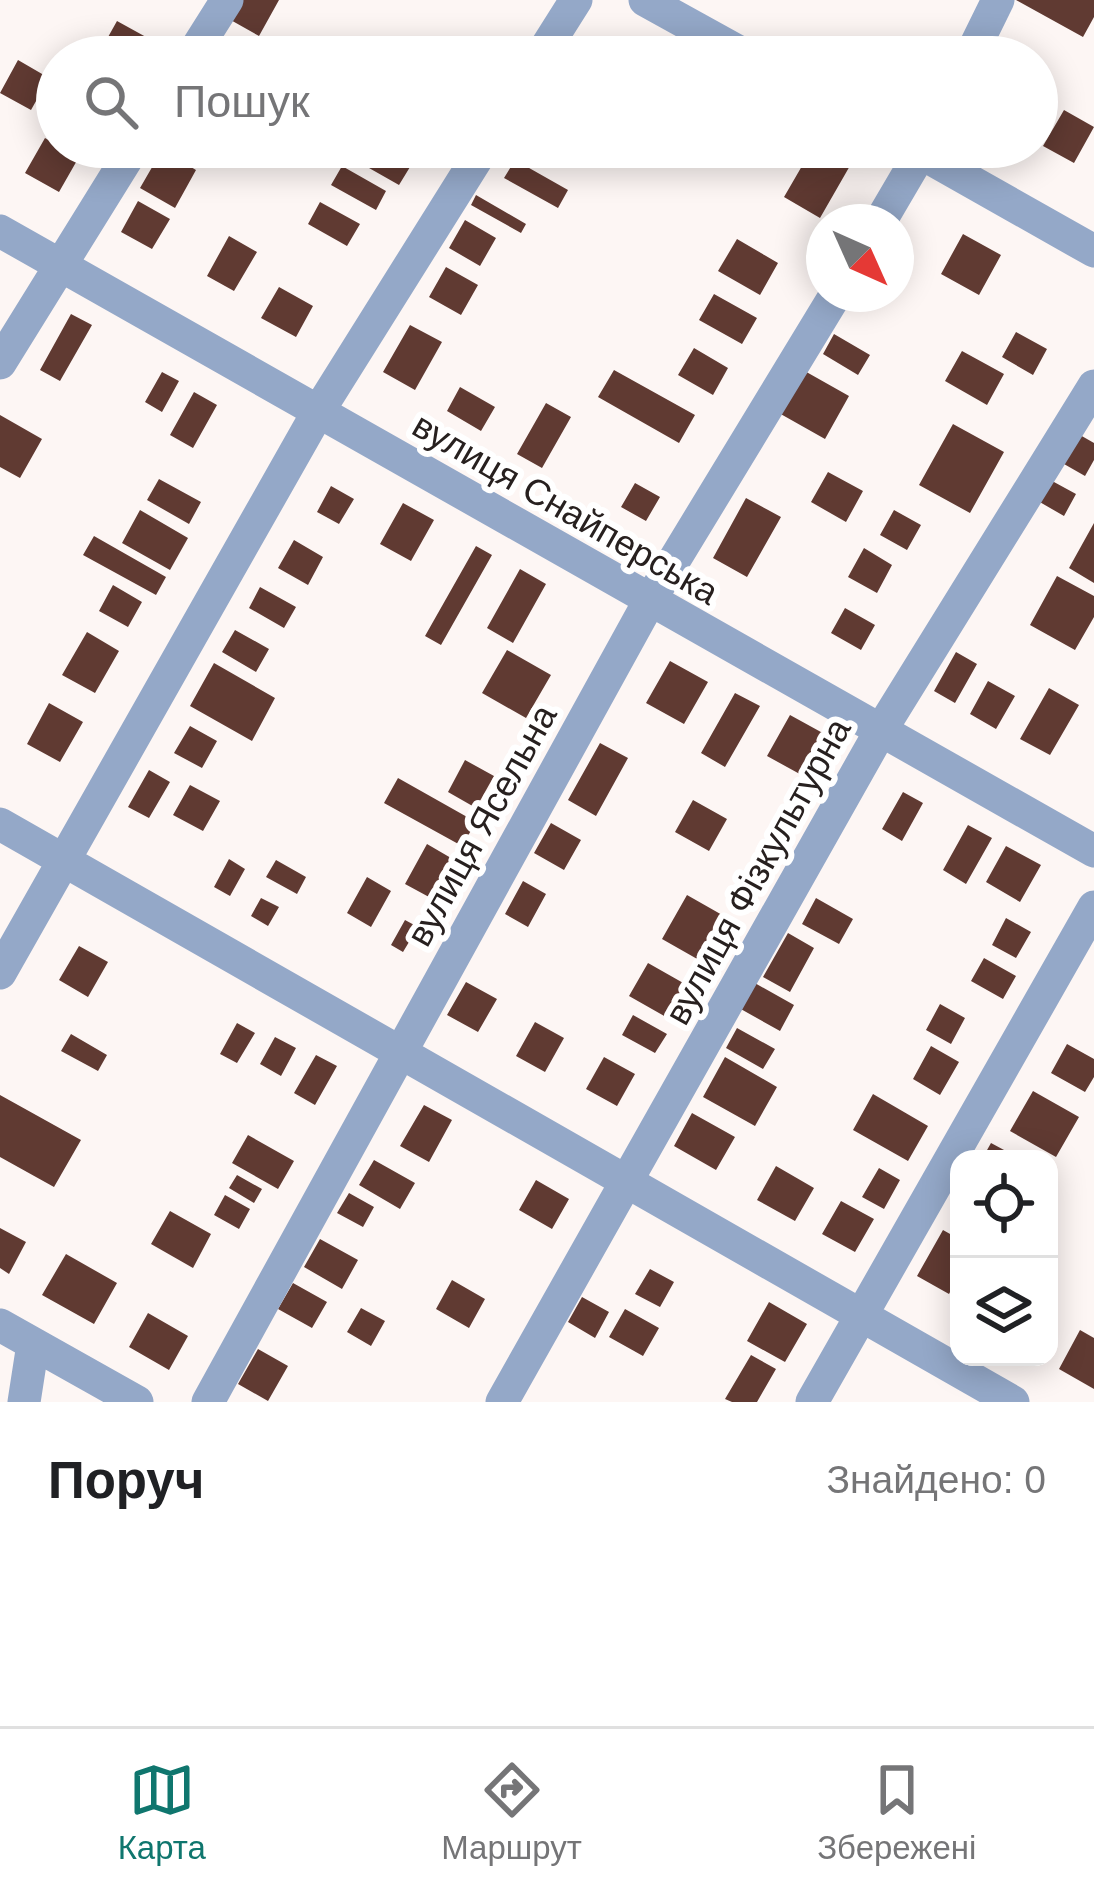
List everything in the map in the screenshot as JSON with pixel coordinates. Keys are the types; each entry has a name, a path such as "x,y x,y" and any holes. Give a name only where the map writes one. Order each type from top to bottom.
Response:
{"street":[{"path":"204,36 227,0"},
{"path":"553,36 576,0"},
{"path":"645,0 710,36"},
{"path":"980,36 998,0"},
{"path":"0,363 121,168"},
{"path":"0,973 318,412 471,168"},
{"path":"890,204 909,168"},
{"path":"952,168 1094,250"},
{"name":"вулиця Снайперська","path":"0,231 1094,851"},
{"name":"вулиця Ясельна","path":"208,1402 650,600 825,312"},
{"name":"вулиця Фізкультурна","path":"502,1402 881,730 1094,386"},
{"path":"0,824 1013,1402"},
{"path":"812,1402 1094,907"},
{"path":"0,1325 137,1402"},
{"path":"24,1402 33,1344"}],"building":[{"path":"228,0 279,0 259,36 220,14"},
{"path":"1016,0 1094,0 1094,17 1083,37"},
{"path":"117,21 144,36 109,36"},
{"path":"18,60 36,70 36,101 31,110 0,93"},
{"path":"1064,110 1094,127 1074,163 1058,154 1058,120"},
{"path":"36,154 36,168 73,168 59,192 25,173"},
{"path":"152,168 196,170 175,208 140,188"},
{"path":"346,168 386,191 376,210 331,185"},
{"path":"369,168 409,168 399,185"},
{"path":"510,168 529,168 568,190 558,208 504,178"},
{"path":"801,168 849,168 828,204 806,204 806,210 784,197"},
{"path":"476,195 526,224 521,233 471,205"},
{"path":"138,201 170,219 152,249 121,232"},
{"path":"320,202 360,224 347,246 308,224"},
{"path":"465,220 496,238 480,266 449,248"},
{"path":"963,234 1001,255 979,295 941,274"},
{"path":"229,236 257,252 234,291 207,276"},
{"path":"737,239 778,263 760,295 718,271"},
{"path":"446,267 478,285 461,315 429,297"},
{"path":"279,287 313,306 296,337 261,318"},
{"path":"714,294 757,318 742,344 699,320"},
{"path":"71,314 92,325 60,381 40,370"},
{"path":"410,325 442,342 415,390 383,372"},
{"path":"1016,332 1047,349 1033,375 1002,357"},
{"path":"834,334 870,355 858,375 823,354"},
{"path":"694,348 728,368 713,395 678,375"},
{"path":"962,351 1004,374 987,405 945,381"},
{"path":"794,365 849,396 825,439 770,408"},
{"path":"614,370 695,415 679,443 598,397"},
{"path":"162,372 179,381 162,412 145,402"},
{"path":"460,387 495,407 481,431 447,411"},
{"path":"194,392 217,405 193,448 170,435"},
{"path":"546,403 571,417 542,468 517,454"},
{"path":"0,415 42,439 20,478 0,467"},
{"path":"953,424 1004,452 970,513 919,485"},
{"path":"1066,427 1094,443 1094,460 1085,476 1050,456"},
{"path":"828,472 863,491 846,522 811,502"},
{"path":"1043,476 1076,494 1064,516 1031,497"},
{"path":"159,479 201,502 189,524 147,500"},
{"path":"635,483 660,497 646,521 621,507"},
{"path":"331,486 354,499 339,524 317,512"},
{"path":"746,498 781,517 747,577 713,558"},
{"path":"403,503 434,520 411,561 380,544"},
{"path":"140,510 188,538 170,570 122,543"},
{"path":"894,510 921,525 907,550 880,535"},
{"path":"1094,523 1094,583 1069,568"},
{"path":"94,536 166,577 156,595 83,555"},
{"path":"294,540 323,557 308,585 278,568"},
{"path":"476,546 492,555 441,645 425,636"},
{"path":"864,548 892,565 877,593 848,577"},
{"path":"520,569 546,584 513,643 487,628"},
{"path":"1057,576 1094,596 1094,617 1075,650 1030,625"},
{"path":"113,585 142,602 128,627 99,611"},
{"path":"260,587 296,607 284,628 249,608"},
{"path":"845,608 875,625 861,650 831,633"},
{"path":"235,630 269,649 256,672 222,652"},
{"path":"87,632 119,651 95,693 62,675"},
{"path":"507,650 551,675 526,718 482,693"},
{"path":"956,652 977,664 955,703 934,691"},
{"path":"670,661 708,682 684,724 646,703"},
{"path":"214,663 275,698 252,741 190,706"},
{"path":"988,681 1015,696 996,729 970,714"},
{"path":"1049,688 1079,705 1050,755 1020,739"},
{"path":"735,693 760,706 725,767 701,753"},
{"path":"49,703 83,722 60,762 27,744"},
{"path":"790,715 830,737 807,778 767,756"},
{"path":"190,726 217,741 202,768 174,753"},
{"path":"600,743 628,758 596,816 568,800"},
{"path":"465,760 494,776 476,808 448,792"},
{"path":"149,770 170,782 149,818 128,807"},
{"path":"398,778 476,822 462,846 384,803"},
{"path":"190,785 220,801 203,831 173,815"},
{"path":"903,792 923,803 902,841 882,829"},
{"path":"693,800 727,819 709,851 675,832"},
{"path":"551,823 581,840 564,870 534,853"},
{"path":"968,825 992,838 966,884 943,870"},
{"path":"427,844 451,858 429,897 405,884"},
{"path":"1006,846 1041,865 1020,902 986,882"},
{"path":"229,859 245,869 230,896 214,887"},
{"path":"276,860 306,877 297,894 266,877"},
{"path":"367,877 391,891 371,927 347,913"},
{"path":"523,881 546,894 528,927 505,914"},
{"path":"687,895 731,920 706,964 662,939"},
{"path":"261,898 279,907 268,926 251,916"},
{"path":"816,898 853,919 839,944 802,924"},
{"path":"1006,918 1031,932 1016,958 992,945"},
{"path":"405,920 418,927 403,952 391,945"},
{"path":"788,933 814,948 790,992 763,977"},
{"path":"79,946 108,962 88,997 59,980"},
{"path":"984,958 1016,976 1003,999 971,981"},
{"path":"648,963 685,984 666,1017 629,996"},
{"path":"466,982 497,999 478,1032 447,1015"},
{"path":"753,982 794,1005 780,1031 739,1008"},
{"path":"940,1004 965,1018 951,1044 926,1030"},
{"path":"633,1015 667,1034 655,1053 622,1035"},
{"path":"535,1022 564,1038 545,1072 516,1056"},
{"path":"237,1023 255,1033 237,1063 220,1054"},
{"path":"737,1028 775,1049 763,1069 726,1048"},
{"path":"71,1034 107,1055 98,1071 61,1051"},
{"path":"275,1037 296,1048 281,1076 260,1064"},
{"path":"1067,1044 1094,1059 1094,1077 1085,1092 1051,1073"},
{"path":"931,1046 959,1062 940,1095 913,1079"},
{"path":"316,1055 337,1066 315,1105 294,1093"},
{"path":"604,1057 635,1074 617,1106 586,1089"},
{"path":"725,1057 777,1087 755,1126 703,1097"},
{"path":"1033,1091 1079,1117 1058,1154 1010,1131"},
{"path":"873,1094 928,1126 908,1161 853,1130"},
{"path":"0,1095 81,1140 54,1187 0,1157"},
{"path":"424,1105 452,1120 429,1162 400,1146"},
{"path":"692,1113 735,1137 716,1170 674,1146"},
{"path":"248,1135 294,1161 278,1189 232,1163"},
{"path":"374,1160 415,1183 400,1209 359,1185"},
{"path":"776,1166 814,1188 795,1221 757,1200"},
{"path":"879,1168 900,1180 884,1209 862,1197"},
{"path":"237,1175 262,1189 254,1203 229,1188"},
{"path":"536,1180 569,1199 552,1229 519,1210"},
{"path":"349,1193 374,1207 363,1227 337,1213"},
{"path":"225,1195 250,1209 239,1229 214,1215"},
{"path":"841,1201 874,1219 855,1252 822,1234"},
{"path":"170,1211 211,1234 193,1268 151,1244"},
{"path":"0,1228 26,1242 9,1274 0,1268"},
{"path":"943,1230 950,1234 949,1294 917,1276"},
{"path":"320,1239 358,1260 342,1289 304,1267"},
{"path":"66,1254 117,1283 94,1324 42,1295"},
{"path":"650,1269 674,1282 660,1307 635,1294"},
{"path":"452,1280 485,1299 469,1328 436,1309"},
{"path":"293,1283 327,1302 312,1328 278,1309"},
{"path":"582,1297 609,1312 595,1338 568,1322"},
{"path":"769,1302 807,1324 785,1362 747,1341"},
{"path":"361,1308 385,1321 371,1346 347,1332"},
{"path":"625,1309 659,1328 643,1356 609,1337"},
{"path":"148,1313 188,1336 169,1370 129,1347"},
{"path":"1080,1330 1094,1338 1094,1389 1059,1369"},
{"path":"258,1349 288,1366 268,1401 238,1384"},
{"path":"751,1355 776,1369 757,1402 725,1399"}]}
